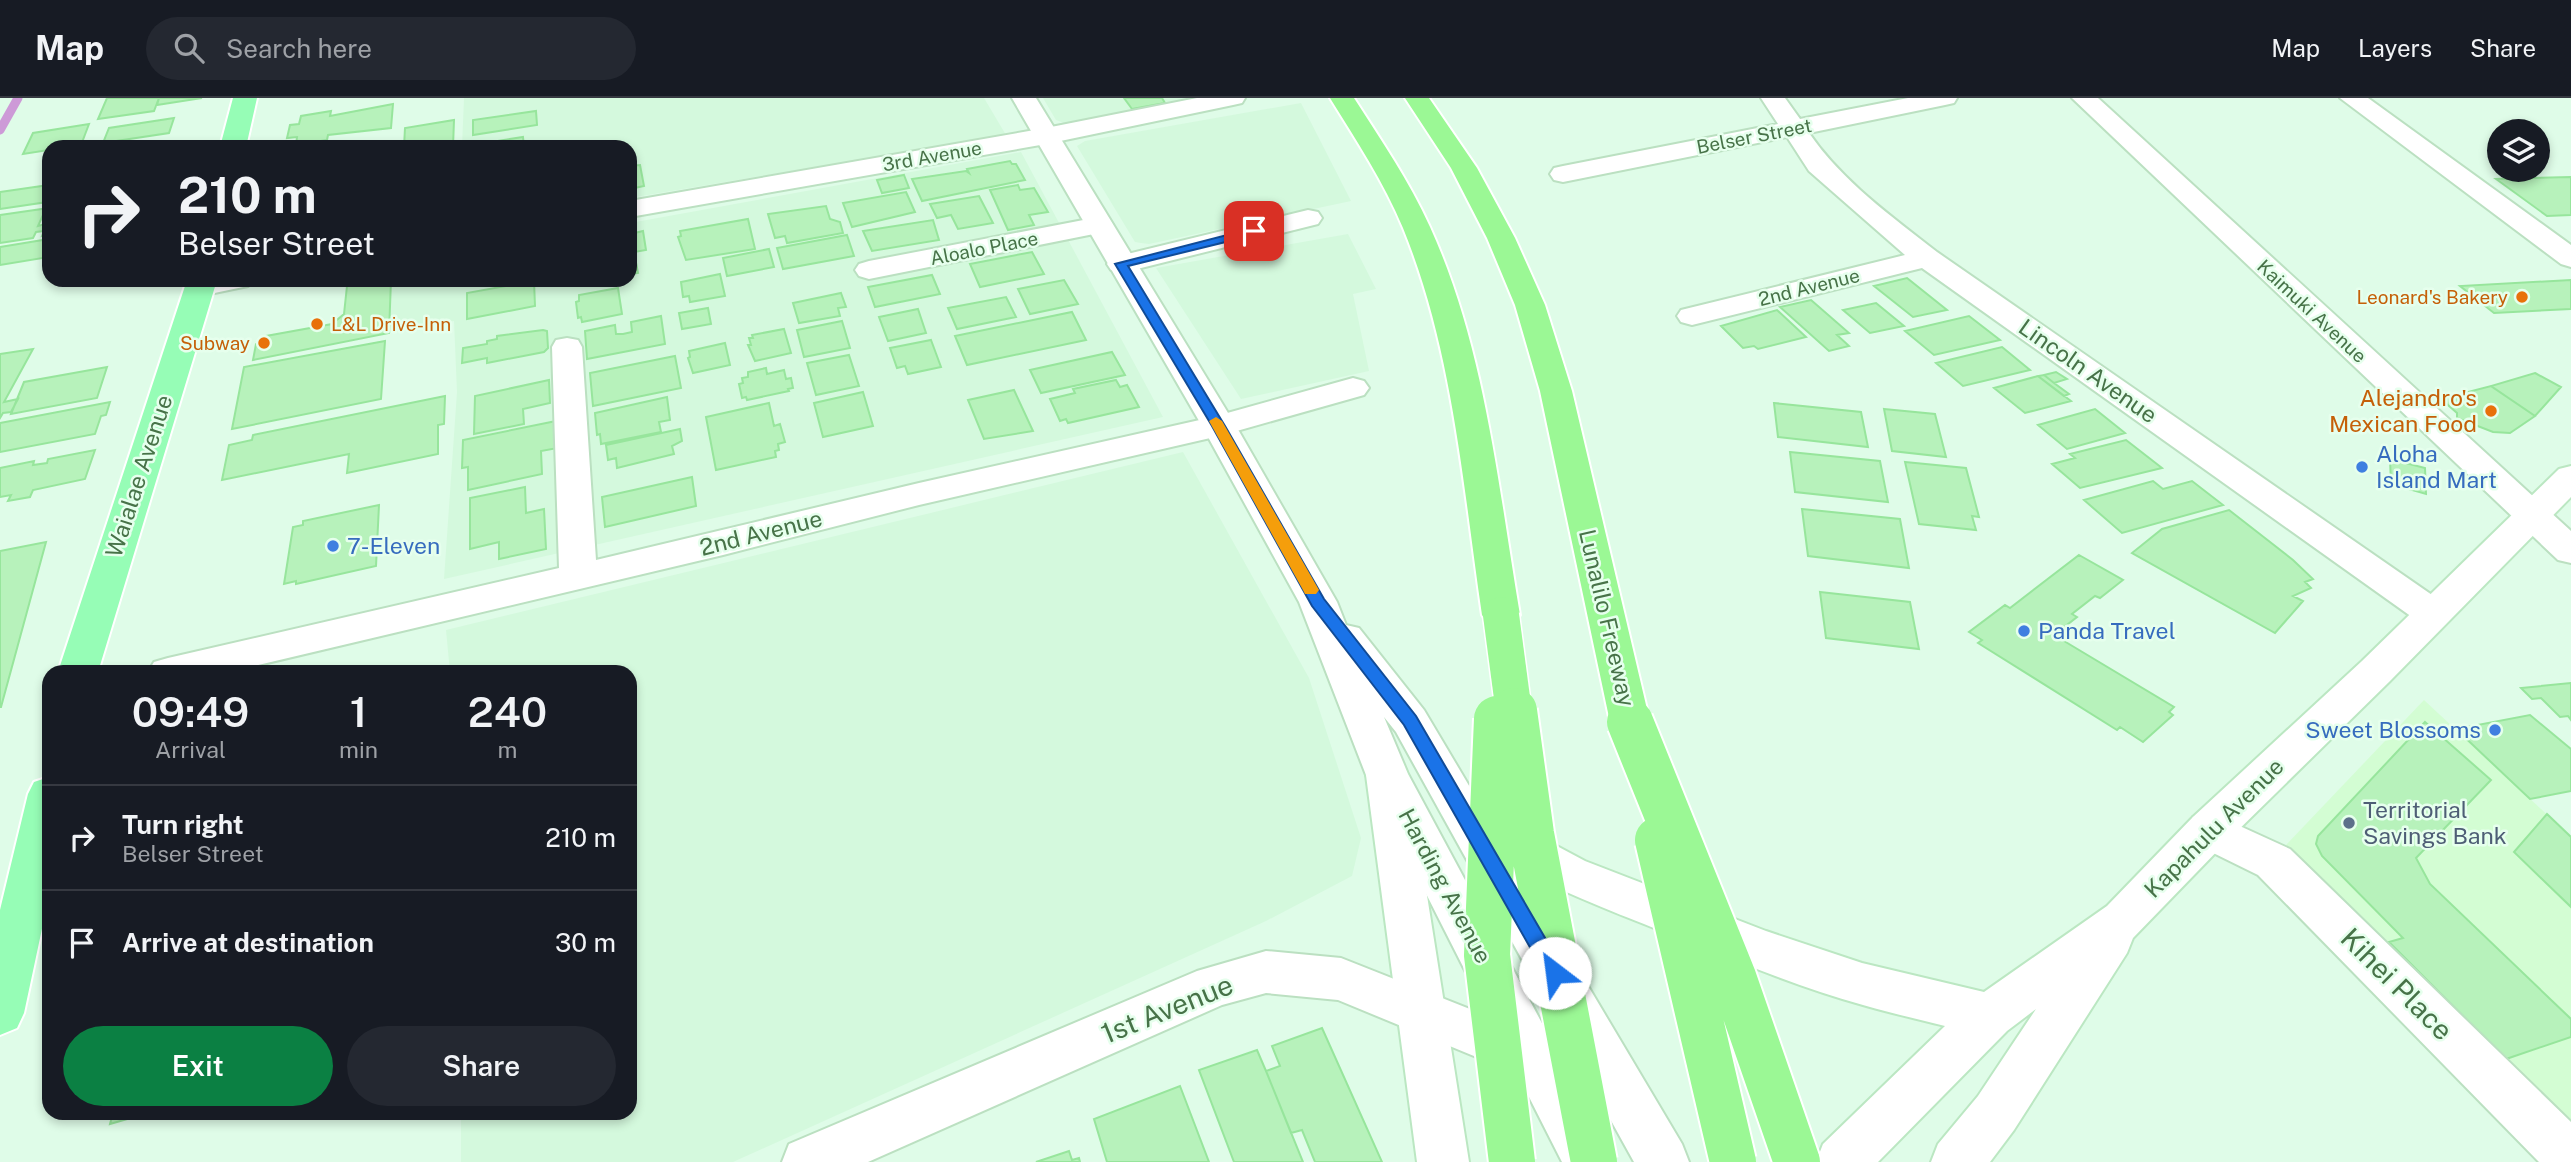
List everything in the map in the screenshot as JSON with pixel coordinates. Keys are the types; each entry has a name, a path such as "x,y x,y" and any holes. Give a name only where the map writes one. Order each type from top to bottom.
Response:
{"highway":[{"path":"1342,98 1408,209 1442,299 1467,405 1501,615 1531,834 1592,1162"},
{"name":"Lunalilo Freeway","path":"1417,98 1464,168 1501,238 1530,304 1556,391 1733,1162"},
{"path":"1501,615 1487,955 1512,1162"},
{"path":"1630,722 1733,977 1797,1162"}],"main road":[{"path":"235,140 245,98"},
{"name":"Waialae Avenue","path":"80,665 200,287"},
{"path":"0,1013 42,825"}],"street":[{"name":"Harding Avenue","path":"1024,98 1219,426 1318,602 1387,775 1592,1162"},
{"name":"3rd Avenue","path":"637,208 1046,136 1233,98"},
{"name":"Lincoln Avenue","path":"1773,98 1818,165 1879,220 1927,258 2432,613"},
{"name":"Belser Street","path":"1563,174 1945,98"},
{"name":"Kaimuki Avenue","path":"2084,98 2571,551"},
{"path":"2352,98 2571,258"},
{"path":"1121,264 1308,218"},
{"name":"Aloalo Place","path":"869,270 1099,225"},
{"name":"2nd Avenue","path":"1692,316 1927,258"},
{"path":"567,347 578,576"},
{"name":"2nd Avenue","path":"198,665 919,494 1219,426 1353,388"},
{"name":"Kapahulu Avenue","path":"1842,1162 1990,1015 2123,920 2209,830 2376,671 2571,477"},
{"name":"Harding Avenue","path":"1318,602 1410,720 1663,1162"},
{"path":"1387,775 1443,1162"},
{"path":"1461,808 1509,842 1569,874 1745,944 1862,984 1990,1015"},
{"name":"Kihei Place","path":"2209,830 2274,862 2571,1158"},
{"path":"1957,1162 1996,1113 2123,920"},
{"name":"1st Avenue","path":"808,1162 1214,986 1266,972 1341,979 1536,1058"}],"shaded area":[{"path":"464,98 984,98 1006,135 637,197 637,140 462,140"},
{"path":"1043,98 1220,98 1067,124 1056,120"},
{"path":"1301,103 1351,201 1149,244 1135,242 1077,146 1085,141"},
{"path":"1021,152 1163,417 444,579 457,392 454,321 389,333 391,287 637,287 637,222"},
{"path":"1348,234 1376,289 1353,294 1369,371 1241,399 1156,268"},
{"path":"1183,452 1309,678 1361,838 1352,876 1266,921 733,1162 461,1162 461,1120 637,1120 637,665 449,665 446,630"},
{"path":"2424,700 2571,837 2571,1133 2286,845"}],"building":[{"path":"107,98 159,98 154,111 98,119"},
{"path":"159,98 202,98 157,105"},
{"path":"1124,98 1162,98 1165,103 1132,109"},
{"path":"393,104 391,128 328,135 327,140 287,138 290,125 299,124 301,116 331,111 330,116"},
{"path":"536,111 537,125 473,135 473,120"},
{"path":"174,118 169,133 104,140 109,128"},
{"path":"454,120 453,140 404,140 405,128"},
{"path":"89,124 83,140 42,140 42,151 23,154 33,133"},
{"path":"1010,161 1016,164 1025,180 922,201 912,179 966,171 969,173 967,169"},
{"path":"637,165 640,165 644,186 637,188"},
{"path":"904,175 909,188 882,193 877,180"},
{"path":"2571,177 2571,215 2547,216 2500,182 2550,182 2550,178"},
{"path":"1018,185 1020,190 1034,188 1048,212 1029,215 1034,225 1008,230 990,190"},
{"path":"42,186 42,203 0,209 0,192"},
{"path":"906,192 915,212 852,227 843,203"},
{"path":"979,196 993,223 958,229 951,215 937,218 930,204"},
{"path":"826,206 830,219 840,222 843,233 787,243 785,236 775,238 768,214"},
{"path":"42,209 38,226 42,225 42,231 36,232 33,238 0,243 0,215"},
{"path":"748,219 755,249 686,260 678,237 681,236 680,231"},
{"path":"933,220 939,240 872,251 863,231"},
{"path":"643,231 646,250 637,252 637,232"},
{"path":"847,235 854,256 783,269 777,248"},
{"path":"42,240 42,258 0,265 0,247"},
{"path":"769,249 774,267 727,276 723,258"},
{"path":"1032,252 1044,274 980,287 970,264"},
{"path":"720,274 725,296 690,302 689,296 683,297 681,282"},
{"path":"932,275 940,294 875,307 868,287"},
{"path":"1907,278 1947,310 1913,317 1874,286"},
{"path":"1064,280 1078,304 1030,314 1018,289"},
{"name":"Leonard's Bakery","path":"2571,280 2571,309 2494,313 2460,286"},
{"path":"347,287 391,287 389,333 253,360 256,344 266,336 332,324 344,314"},
{"path":"500,287 534,287 535,306 467,319 467,293"},
{"path":"618,288 622,314 582,322 581,317 578,318 576,302 579,301 579,295"},
{"path":"841,293 846,307 838,308 840,316 799,323 793,303"},
{"path":"1006,297 1016,317 957,329 948,308"},
{"path":"1811,300 1849,333 1837,335 1849,346 1829,351 1780,307"},
{"path":"1876,303 1904,326 1870,333 1843,310"},
{"path":"708,308 711,324 682,329 679,313"},
{"path":"918,309 926,333 888,341 879,317"},
{"path":"1777,310 1806,337 1758,349 1754,346 1743,348 1721,326"},
{"path":"1072,312 1086,340 967,365 955,336"},
{"path":"661,316 665,344 587,359 585,331 615,325 616,334 623,334 632,332 631,322"},
{"path":"1969,316 2000,340 1934,355 1905,331"},
{"path":"842,321 850,348 804,357 797,330"},
{"path":"784,329 791,353 755,361 748,345 751,345 749,338 753,338 752,335"},
{"path":"547,331 548,348 544,352 487,363 487,358 462,363 463,348 487,344 487,341 497,339 497,336"},
{"path":"931,340 941,367 908,374 905,366 897,368 890,348"},
{"path":"385,341 381,399 232,429 244,367"},
{"path":"725,343 730,365 693,373 688,358 689,351"},
{"path":"2002,347 2030,370 1963,386 1936,363"},
{"path":"33,349 4,402 18,399 11,412 3,413 0,418 0,354"},
{"path":"1112,352 1125,375 1041,393 1030,370"},
{"path":"849,355 859,386 816,395 807,363"},
{"path":"675,356 681,388 593,406 590,373"},
{"path":"107,367 97,398 11,414 24,382"},
{"path":"766,368 767,374 784,370 786,379 791,378 793,388 747,400 746,397 742,398 739,384 743,383 742,378 748,377 748,372"},
{"path":"2056,372 2067,379 2054,383 2044,375"},
{"path":"2535,373 2561,387 2535,416 2491,386"},
{"path":"2044,375 2069,394 2064,396 2038,376"},
{"path":"2038,376 2071,401 2025,413 1994,388"},
{"path":"549,380 550,403 523,409 524,424 474,434 475,396"},
{"path":"1116,380 1120,387 1127,385 1139,407 1068,423 1066,419 1060,421 1050,399 1075,393 1073,389"},
{"path":"2491,386 2535,416 2510,433 2493,432 2457,418 2457,413 2441,399"},
{"path":"1014,390 1033,431 984,439 968,400"},
{"path":"863,392 873,426 823,437 814,403"},
{"path":"445,396 444,424 438,425 438,454 347,473 349,454 222,480 229,445 252,440 253,435"},
{"path":"667,397 670,420 659,422 661,432 601,444 600,434 597,435 595,413"},
{"path":"110,402 106,415 101,416 95,434 0,452 0,423"},
{"path":"769,403 774,426 780,424 785,442 778,444 776,457 716,470 706,417"},
{"path":"1774,403 1861,412 1868,447 1778,437"},
{"path":"1884,409 1935,414 1946,457 1892,451"},
{"path":"2095,409 2125,433 2067,449 2038,425"},
{"path":"561,420 563,447 541,451 542,474 468,490 468,467 462,468 463,440"},
{"path":"680,429 682,441 672,446 674,454 617,468 616,458 608,460 606,445"},
{"path":"2126,440 2162,468 2080,488 2052,464 2075,458 2070,454"},
{"path":"95,450 85,479 33,490 30,497 8,501 11,495 0,497 0,468 34,461 33,465 47,463 48,459"},
{"path":"1790,452 1880,461 1888,502 1795,492"},
{"path":"2390,459 2425,468 2426,494 2391,484"},
{"path":"1905,462 1966,468 1979,517 1972,516 1976,530 1919,524"},
{"path":"692,477 696,506 605,527 602,497"},
{"path":"2153,481 2163,489 2192,481 2223,505 2122,533 2084,500"},
{"path":"525,487 526,513 544,509 546,549 499,559 499,542 470,549 470,498"},
{"name":"7-Eleven","path":"379,505 376,566 296,584 296,581 284,584 293,527 303,525 303,521"},
{"path":"1802,509 1900,519 1909,568 1808,556"},
{"path":"2229,510 2313,579 2305,582 2311,588 2293,596 2303,601 2275,633 2132,553 2162,529"},
{"path":"46,542 1,707 0,707 0,551"},
{"path":"2079,555 2123,580 2100,598 2095,596 2072,614 2077,617 2054,635 2174,707 2169,712 2173,715 2143,742 2120,727 2117,730 1978,643 1982,640 1969,632 2005,605 2010,608"},
{"path":"1820,592 1910,602 1919,649 1826,638"},
{"path":"2571,683 2571,720 2568,716 2560,717 2541,698 2532,699 2521,688"},
{"path":"2530,715 2571,749 2571,791 2530,799 2456,729"},
{"path":"2425,722 2491,780 2416,858 2430,884 2571,1019 2571,1037 2506,1059 2389,942 2403,938 2322,856 2316,844 2318,836"},
{"path":"2547,814 2571,837 2571,907 2514,852"},
{"path":"1322,1028 1382,1162 1315,1162 1302,1130 1291,1133 1266,1071 1280,1066 1272,1046"},
{"path":"1257,1050 1303,1162 1234,1162 1199,1070"},
{"path":"1180,1086 1209,1162 1107,1162 1094,1119"},
{"path":"1069,1151 1072,1160 1079,1158 1080,1162 1036,1162"}],"waterway":[{"path":"0,130 18,98"}],"slow traffic":[{"path":"1216,421 1311,590"}],"place":[{"name":"Leonard's Bakery","path":"2522,297"},
{"name":"L&L Drive-Inn","path":"317,324"},
{"name":"Subway","path":"264,343"},
{"name":"Alejandro's Mexican Food","path":"2491,411"},
{"name":"Aloha Island Mart","path":"2362,467"},
{"name":"7-Eleven","path":"333,546"},
{"name":"Panda Travel","path":"2024,631"},
{"name":"Sweet Blossoms","path":"2495,730"},
{"name":"Territorial Savings Bank","path":"2349,823"}],"route":[{"path":"1254,231 1121,264 1219,426 1318,602 1410,720 1555,973"}]}
